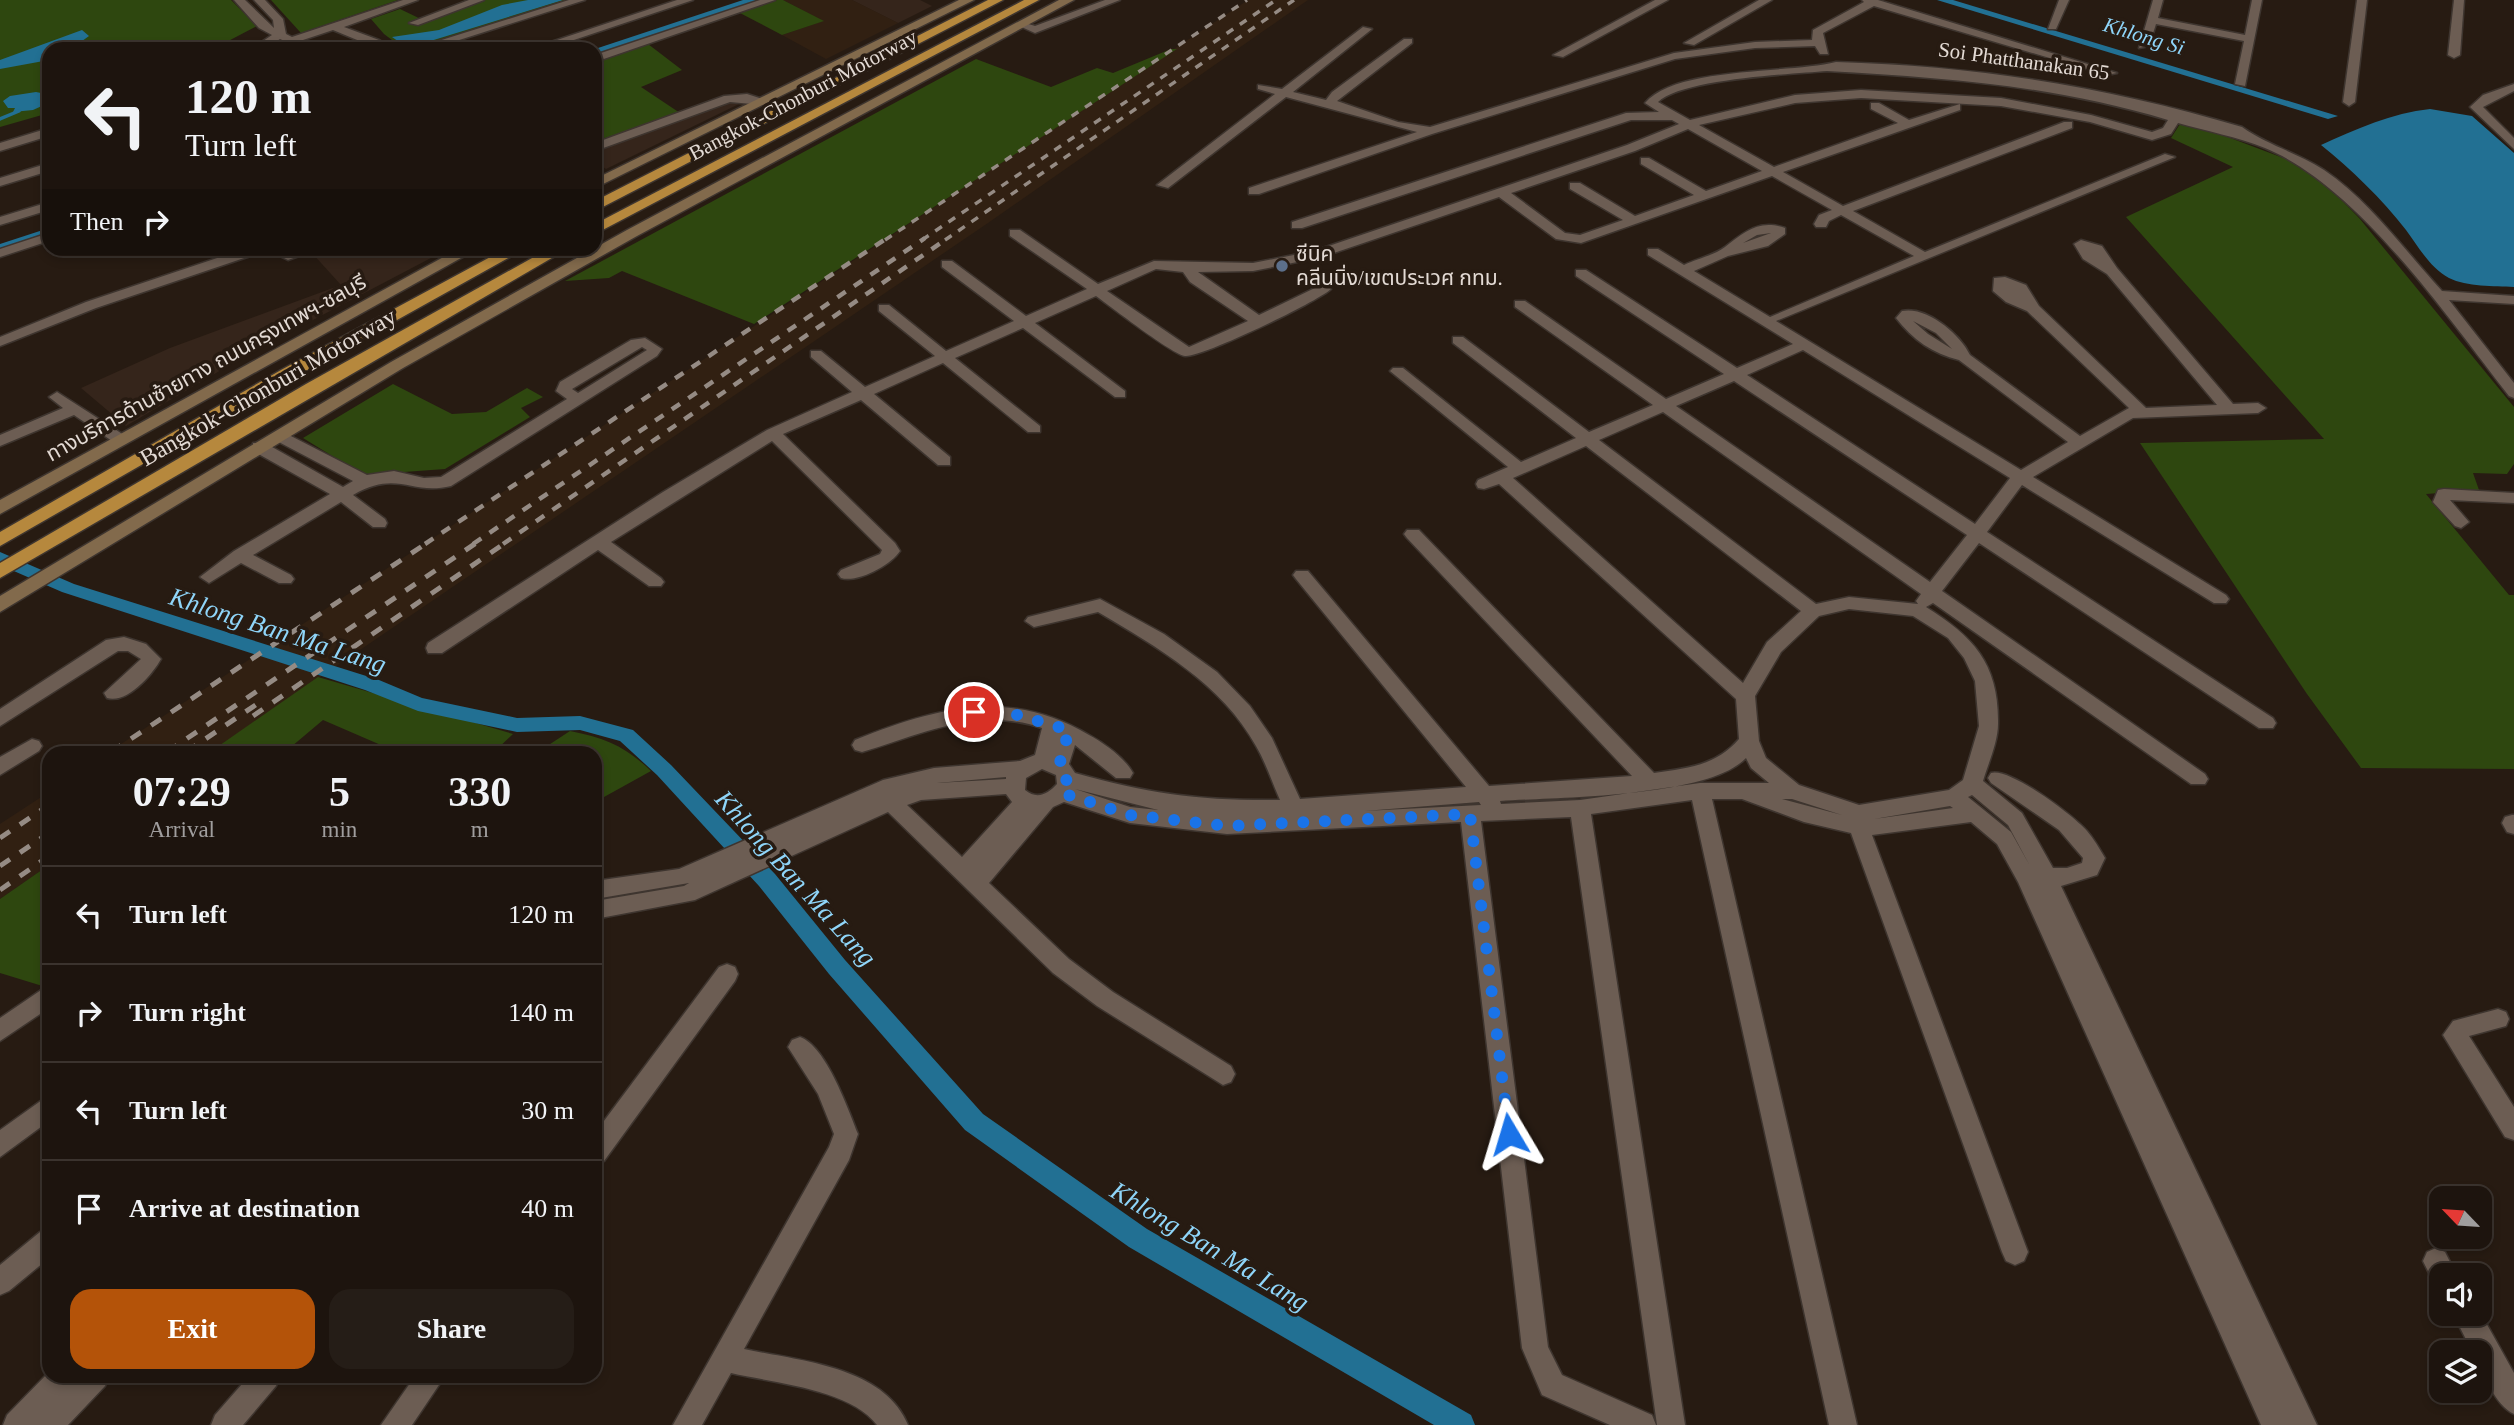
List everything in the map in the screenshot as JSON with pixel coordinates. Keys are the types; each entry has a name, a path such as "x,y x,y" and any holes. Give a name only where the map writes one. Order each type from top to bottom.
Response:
{"highway":[{"name":"Bangkok-Chonburi Motorway","path":"602,203 998,0"},
{"name":"Bangkok-Chonburi Motorway","path":"602,226 1032,0"},
{"name":"Bangkok-Chonburi Motorway","path":"0,540 287,374 504,256"},
{"name":"Bangkok-Chonburi Motorway","path":"0,572 312,388 548,256"}],"main road":[{"path":"602,181 968,0"},
{"path":"602,250 1068,0"},
{"name":"ทางบริการด้านซ้ายทาง ถนนกรุงเทพฯ-ชลบุรี","path":"5,505 457,256"},
{"path":"3,603 259,447 591,256"}],"street":[{"path":"242,3 263,26 286,39 297,40 413,0"},
{"path":"414,23 479,0"},
{"path":"442,42 580,0"},
{"path":"558,42 688,0"},
{"path":"602,57 770,0"},
{"path":"1021,25 1035,30 1115,0"},
{"path":"1559,55 1662,0"},
{"path":"1690,43 1768,0"},
{"path":"2052,27 2064,0"},
{"path":"2143,46 2158,0"},
{"path":"2241,84 2257,0"},
{"path":"2349,102 2362,0"},
{"path":"2454,55 2459,0"},
{"path":"242,3 260,1 278,19 281,34"},
{"path":"1861,94 1834,68 1818,43 1817,32 1870,1 2111,73"},
{"path":"360,18 377,32 373,38"},
{"path":"2151,20 2249,39"},
{"path":"1937,37 1957,25"},
{"path":"335,27 358,38 373,38 378,42"},
{"path":"1163,185 1367,29"},
{"path":"268,42 281,34"},
{"path":"1333,106 1331,98 1408,41"},
{"path":"1254,191 1431,131 1674,56 1755,45 1818,43"},
{"name":"Soi Phatthanakan 65","path":"1673,116 1651,103 1653,97 1733,77 1834,68 2009,80 2177,115 2236,137 2249,138 2270,146 2319,173 2346,194 2438,295 2514,393"},
{"path":"1262,87 1431,131"},
{"path":"2514,88 2487,98 2476,107 2514,145"},
{"path":"435,648 774,433 861,392 1154,265 1188,268 1279,264 1317,254 1631,148 1689,124 1776,102 1861,94 2001,102 2091,119 2152,136 2167,131 2177,115"},
{"path":"602,144 717,102 747,98 763,101"},
{"path":"1875,106 1908,124"},
{"path":"1500,192 1568,238 1581,239 1956,107"},
{"path":"1297,225 1630,116 1673,116 1775,170 1923,256"},
{"path":"1821,224 1824,218 1843,210 2068,125"},
{"path":"0,147 42,134"},
{"path":"1777,317 2169,157"},
{"path":"1645,161 1704,195"},
{"path":"0,182 42,169"},
{"path":"1575,186 1634,221"},
{"path":"0,221 42,208"},
{"path":"1015,233 1186,352 1199,350 1324,289"},
{"path":"0,253 42,239"},
{"path":"1683,271 1730,250"},
{"path":"1653,252 2220,599"},
{"path":"0,342 91,305 238,256"},
{"path":"947,264 1120,394"},
{"path":"1188,268 1195,279 1260,321"},
{"path":"2112,271 2229,409"},
{"path":"1581,272 2266,723"},
{"path":"2438,295 2514,300"},
{"path":"1520,304 2198,779"},
{"path":"884,308 1034,429"},
{"path":"2032,308 2142,412"},
{"path":"1458,340 1590,438 1813,611"},
{"path":"209,577 240,555 365,481 394,476 424,483 445,482 652,353 655,349 645,342 636,342 565,385 564,391 577,399"},
{"path":"1484,484 1733,373 1803,345"},
{"path":"816,354 944,461"},
{"path":"1964,357 2079,443"},
{"path":"1398,371 1520,469"},
{"path":"57,397 121,440"},
{"path":"1917,610 2019,478 2130,413 2258,408"},
{"path":"0,440 75,409"},
{"path":"774,433 889,547 891,551 886,558 846,574"},
{"path":"279,436 365,481"},
{"path":"259,447 341,494 379,523"},
{"path":"1502,477 1745,696"},
{"path":"2461,522 2441,502 2444,494 2514,498"},
{"path":"1413,534 1650,782"},
{"path":"599,542 655,582"},
{"path":"240,555 285,579"},
{"path":"1302,575 1486,795 1498,813"},
{"path":"2275,1425 2036,877 2015,819 1963,791 1859,820 1792,791 1758,763 1749,741 1745,696 1774,647 1813,611 1849,603 1917,610 1954,632 1972,655 1984,681 1989,726 1963,791 1975,814 2004,838 2036,877 2302,1425"},
{"path":"1034,621 1100,605 1210,677 1243,711 1265,743 1294,807"},
{"path":"0,719 113,645 125,643 147,653 152,659 148,667 114,692"},
{"path":"862,745 910,724 974,712 1014,714 1061,727 1098,747 1123,773"},
{"path":"970,878 1042,782 1061,727"},
{"path":"602,908 684,886 887,795 1042,782 1135,799 1220,809 1486,795 1650,782 1709,772 1737,756 1749,741"},
{"path":"0,767 32,746"},
{"path":"1998,778 2072,829 2090,846 2094,858 2090,869 2067,877 2036,877"},
{"path":"1042,782 1130,815 1227,826 1580,808 1700,791 1792,791"},
{"path":"1700,791 1843,1425"},
{"path":"1740,792 1809,816 1926,821 1953,814 1975,814"},
{"path":"887,795 1061,966 1105,999 1223,1074"},
{"path":"1580,808 1671,1425"},
{"path":"1470,814 1535,1348 1552,1385 1642,1425"},
{"path":"1859,820 2015,1252"},
{"path":"602,890 684,886"},
{"path":"602,1144 727,974"},
{"path":"0,1031 42,1000"},
{"path":"2498,1019 2460,1028 2455,1035 2514,1129"},
{"path":"687,1425 840,1152 846,1134 827,1087 800,1047"},
{"path":"0,1145 42,1112"},
{"path":"0,1282 42,1247"},
{"path":"2473,1326 2514,1400"},
{"path":"725,1358 833,1382 859,1392 876,1401 894,1425"},
{"path":"17,1425 57,1383"},
{"path":"49,1425 88,1383"},
{"path":"225,1425 260,1383"},
{"path":"395,1425 426,1383"}],"shaded area":[{"path":"783,0 852,0 898,23 826,59 782,35 823,21"},
{"path":"852,0 920,0 932,6 898,23"},
{"path":"1248,0 1308,0 988,223 219,746 118,746"},
{"path":"724,102 741,103 606,169 602,166 602,147"},
{"path":"315,256 435,256 250,353 126,426 81,388 170,348 341,285"},
{"path":"42,797 42,870 0,899 0,824"}],"green space":[{"path":"0,0 231,0 257,26 226,42 42,42 42,115 0,127"},
{"path":"271,0 398,0 301,33"},
{"path":"483,0 568,0 432,42 395,42 371,19 400,9 425,21"},
{"path":"783,0 824,21 782,35 740,13"},
{"path":"648,44 682,70 641,87 680,113 602,141 602,60"},
{"path":"1171,49 1177,49 754,324 622,271 609,278 565,281 976,59 1051,87 1097,68 1113,73"},
{"path":"2180,124 2196,125 2286,159 2325,183 2360,219 2514,407 2514,464 2507,474 2473,473 2479,490 2426,494 2509,595 2514,595 2514,769 2361,768 2307,694 2140,443 2324,439 2126,217 2233,167 2171,138"},
{"path":"393,384 452,414 486,412 527,388 543,397 521,408 530,417 445,469 363,475 303,438"},
{"path":"318,677 513,734 500,746 383,746 323,720 292,746 219,746"},
{"path":"570,731 614,744 651,771 602,798 602,746 547,746"},
{"path":"42,870 42,986 0,973 0,899"}],"water":[{"path":"528,0 563,0 427,42 399,42 392,37 439,30 502,5"},
{"path":"82,30 89,36 81,42 49,42"},
{"path":"42,45 42,61 0,69 0,60"},
{"path":"42,93 42,106 33,110 13,112 15,108 8,108 3,101 10,96"},
{"path":"2430,109 2472,116 2514,153 2514,287 2464,283 2442,274 2376,196 2321,145 2388,118"}],"waterway":[{"path":"602,51 754,0"},
{"name":"Khlong Si","path":"1942,0 2332,116"},
{"path":"0,119 19,111"},
{"path":"0,248 42,234"},
{"name":"Khlong Ban Ma Lang","path":"0,558 68,588 372,685 418,704 517,725 580,723 626,735 664,770 767,880 837,967 974,1122 1138,1238 1461,1425"}],"railway":[{"path":"885,240 1247,0"},
{"path":"922,240 1276,0"},
{"path":"945,240 1294,0"},
{"path":"425,544 887,238"},
{"path":"473,544 925,238"},
{"path":"503,544 948,238"},
{"path":"120,746 427,543"},
{"path":"176,746 476,543"},
{"path":"253,716 505,543"},
{"path":"195,746 257,704"},
{"path":"0,838 42,810"},
{"path":"0,866 42,838"},
{"path":"0,890 42,861"}],"place":[{"name":"ซีนิค คลีนนิ่ง/เขตประเวศ กทม.","path":"1282,266"}],"route":[{"path":"974,712 1014,714 1053,723 1069,730 1059,766 1065,771 1067,778 1067,785 1062,793 1130,815 1173,822 1227,826 1470,814 1509,1134"}]}
